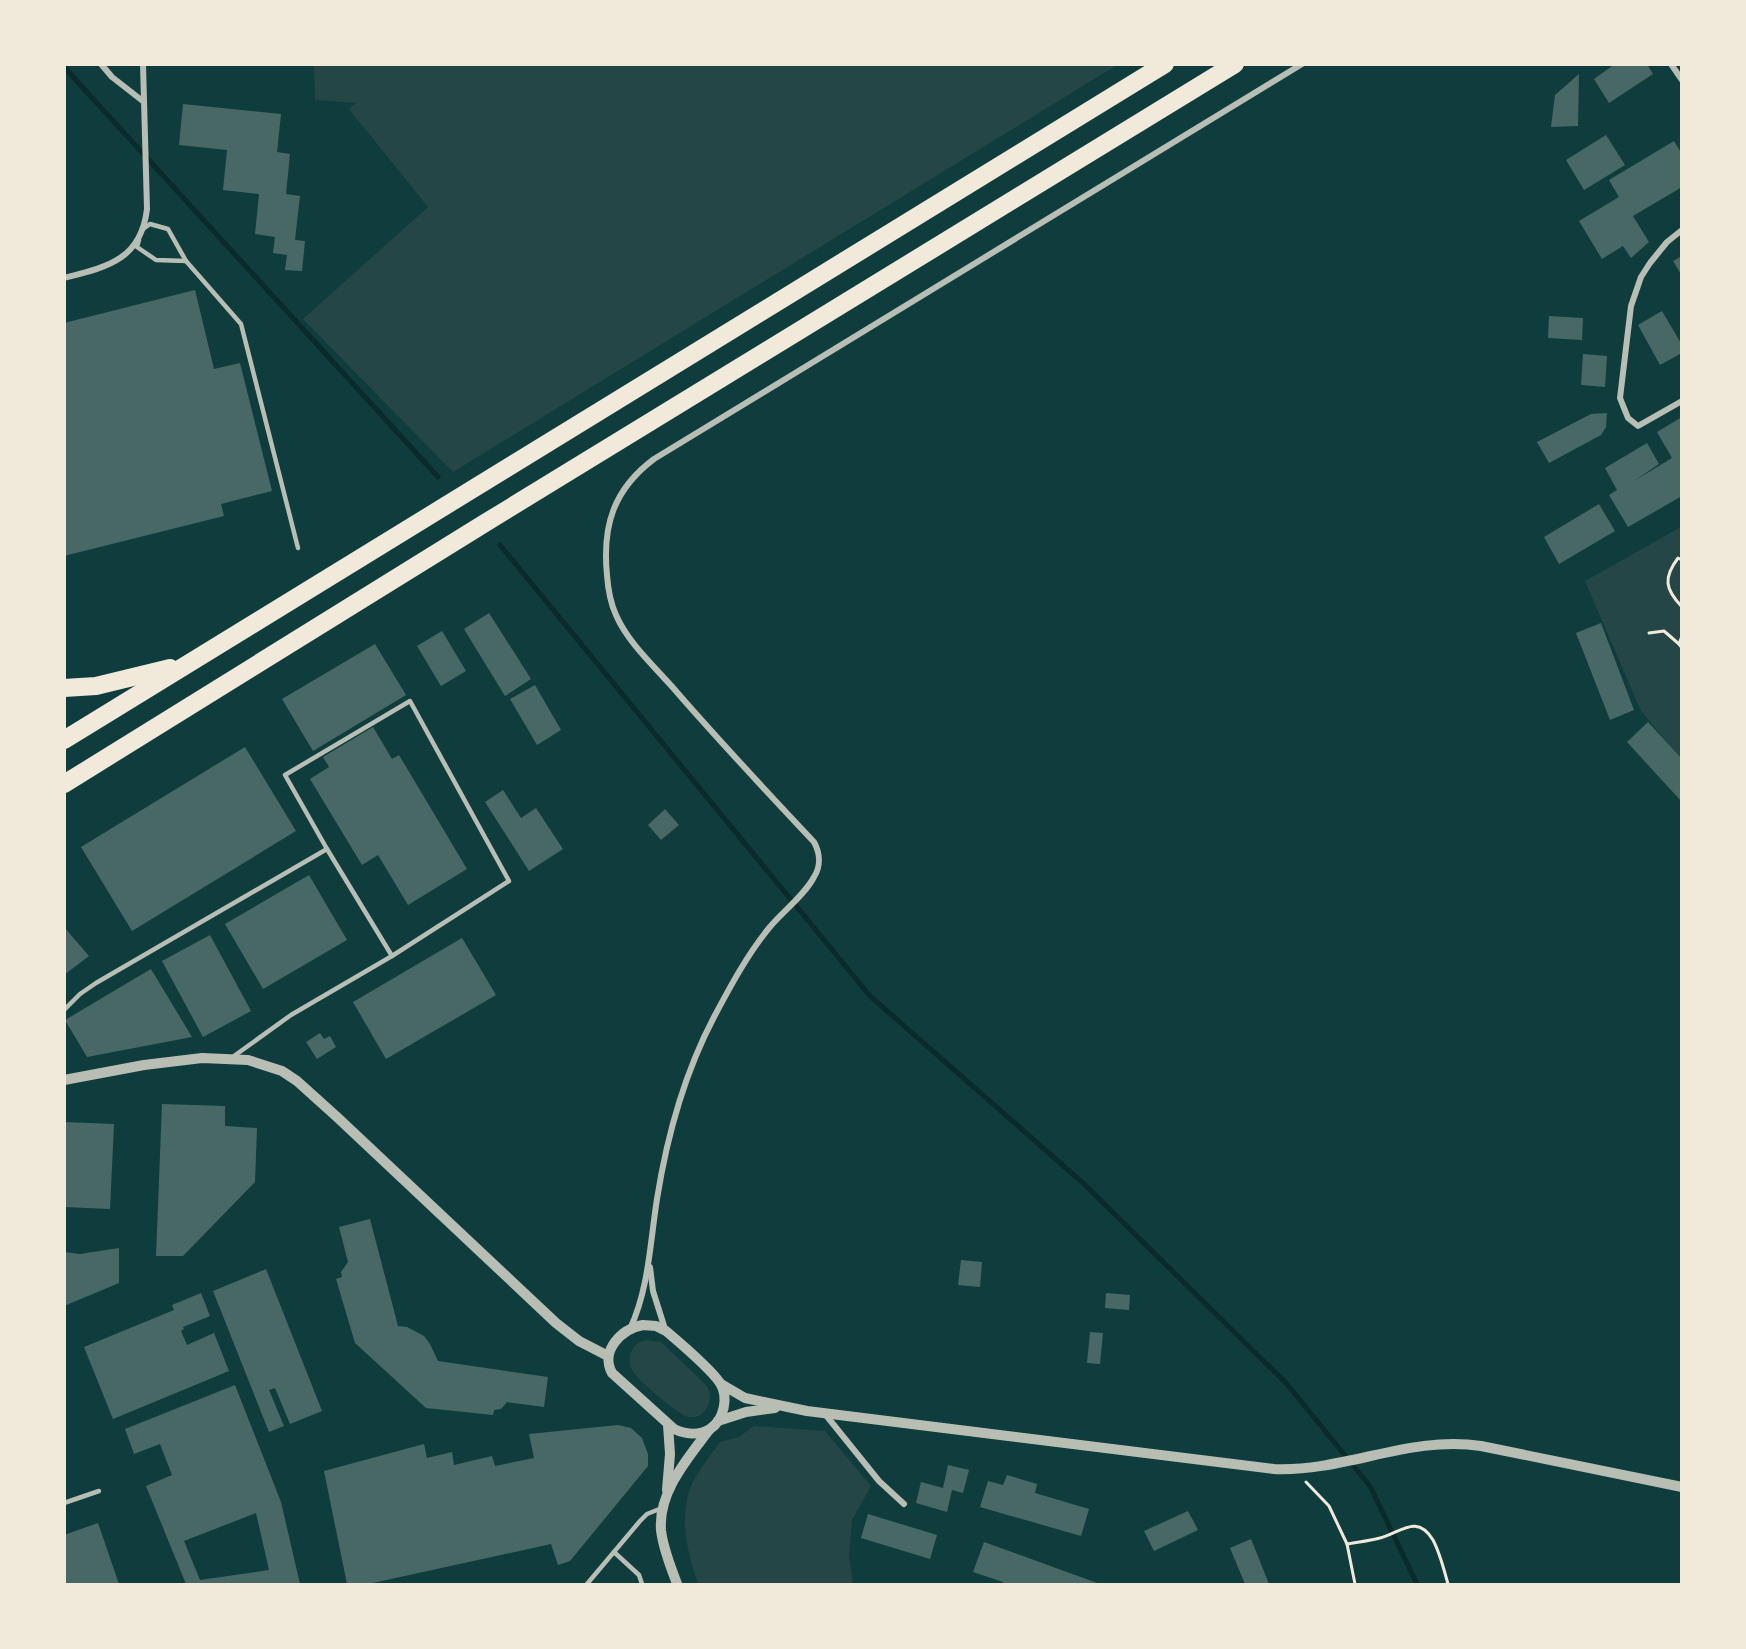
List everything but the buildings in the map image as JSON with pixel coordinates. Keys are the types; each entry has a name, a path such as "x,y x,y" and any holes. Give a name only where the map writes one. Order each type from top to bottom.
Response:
{"highway":[{"path":"64,740 1165,64"},
{"path":"64,784 1235,64"},
{"path":"64,688 85,688 115,683 190,663"}],"street":[{"path":"101,64 111,76 144,102"},
{"path":"64,278 118,261 130,252 143,229 147,209 143,64"},
{"path":"784,1407 757,1410 714,1425 700,1433 688,1434 668,1425 620,1382 609,1367 608,1356 616,1341 630,1329 641,1299 649,1260 658,1190 672,1125 694,1059 713,1018 760,940 807,887 818,865 818,851 814,842 740,764 624,629 611,604 606,559 606,540 610,517 621,493 630,481 654,459 1302,64"},
{"path":"1671,64 1682,80"},
{"path":"1682,230 1657,253 1641,277 1634,295 1620,398 1628,418 1638,426 1682,401"},
{"path":"64,1080 175,1060 232,1058 266,1064 282,1071 297,1081 556,1323 579,1341 608,1356"},
{"path":"649,1260 653,1291 666,1331"},
{"path":"630,1329 651,1325 666,1331 721,1384 745,1398 824,1414 1202,1461 1294,1469 1321,1467 1432,1444 1467,1444 1682,1487"},
{"path":"677,1584 662,1536 662,1508 667,1494 686,1461 714,1425 724,1404 721,1384"},
{"path":"824,1414 879,1480 904,1504"},
{"path":"667,1494 670,1454 668,1425"}],"lane":[{"path":"186,261 156,260 137,247 143,229 150,225 168,230 186,261 240,324 297,548"},
{"path":"232,1058 291,1015 392,956 509,881 410,701 285,775 392,956"},
{"path":"64,1010 80,994 96,983 327,849"},
{"path":"64,1503 99,1491"},
{"path":"587,1584 644,1517 662,1508"},
{"path":"614,1552 639,1575 642,1584"}],"path":[{"path":"1682,560 1678,558 1671,567 1667,582 1672,597 1682,607"},
{"path":"1649,633 1664,631 1680,646"},
{"path":"1680,646 1682,636"},
{"path":"1294,1469 1329,1506 1347,1544 1355,1584"},
{"path":"1347,1544 1382,1538 1408,1526 1416,1526 1426,1531 1433,1540 1448,1584"}],"shaded area":[{"path":"314,64 1117,65 453,472 303,319 428,207 349,109 356,103 315,100"},
{"path":"1681,527 1681,759 1641,711 1585,581"},
{"path":"646,1340 661,1342 706,1385 710,1399 702,1414 697,1417 683,1415 660,1398 634,1373 630,1363 631,1353 633,1348"},
{"path":"754,1426 825,1431 871,1486 852,1520 849,1555 853,1584 698,1584 688,1549 685,1525 687,1501 692,1483 720,1442 739,1437"}],"waterway":[{"path":"64,67 438,477"},
{"path":"500,545 870,996 1083,1183 1286,1383 1370,1486 1417,1584"}]}
